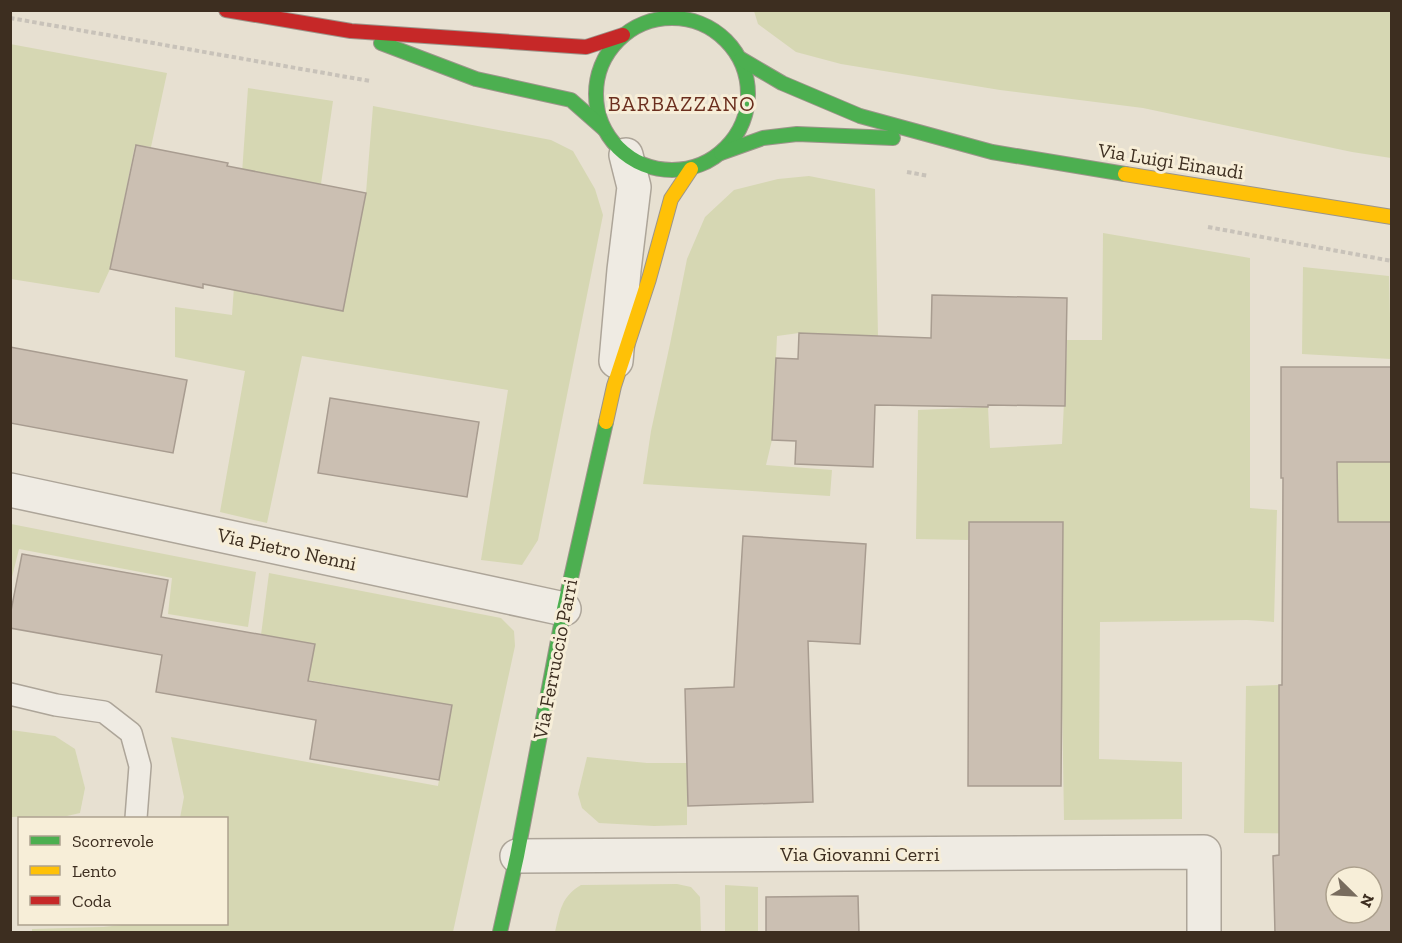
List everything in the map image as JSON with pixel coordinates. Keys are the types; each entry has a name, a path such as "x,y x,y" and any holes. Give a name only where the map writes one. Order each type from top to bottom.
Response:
{"street":[{"path":"226,10 351,31 586,47 624,34 657,15 699,21 719,27 741,58 748,83 748,109 738,133 721,153 691,169 668,171 646,166 626,155 613,143 604,129 596,104 597,78 606,54 624,34"},
{"path":"351,31 476,79 571,100 604,129"},
{"name":"Via Luigi Einaudi","path":"741,58 782,83 860,116 992,152 1392,217"},
{"name":"Via Luigi Einaudi","path":"721,153 763,138 797,134 945,140"},
{"name":"Via Ferruccio Parri","path":"614,386 634,187 626,155"},
{"name":"Via Ferruccio Parri","path":"500,933 564,609 614,386 649,279 671,199 691,169"},
{"name":"Via Pietro Nenni","path":"10,490 564,609"},
{"name":"Via Giovanni Cerri","path":"517,856 1204,852 1204,933"}],"lane":[{"path":"10,694 56,705 104,712 131,733 140,766 136,817"}],"path":[{"path":"10,18 372,81"},
{"path":"896,170 932,177"},
{"path":"1202,226 1392,261"}],"green space":[{"path":"754,11 1391,11 1391,158 1352,152 1143,108 1000,90 841,64 796,52 758,24"},
{"path":"10,44 167,73 151,147 135,145 110,269 99,293 11,279"},
{"path":"248,88 333,101 321,184 273,175 251,293 343,310 366,193 373,106 551,140 573,151 595,189 603,215 538,540 522,565 481,560 508,390 302,356 267,523 220,512 245,371 175,357 175,307 232,315"},
{"path":"809,176 875,189 878,336 799,333 777,336 772,440 766,465 832,470 830,496 643,484 651,431 687,259 705,217 734,190 778,179"},
{"path":"1103,233 1250,258 1250,508 1277,510 1274,622 1247,620 1100,622 1099,759 1182,762 1182,819 1064,820 1062,698 969,522 969,540 916,539 918,410 988,407 990,448 1062,444 1067,340 1102,340"},
{"path":"1303,267 1389,276 1391,359 1302,354"},
{"path":"1337,462 1391,462 1391,522 1336,522"},
{"path":"11,524 256,572 248,627 168,614 172,578 19,549 11,581"},
{"path":"269,573 501,618 514,631 515,646 453,932 32,932 32,929 122,925 228,925 228,817 180,817 184,797 171,737 438,786 451,705 308,680 315,644 261,635"},
{"path":"1279,685 1279,798 1372,834 1244,833 1246,686"},
{"path":"11,730 55,736 75,749 85,788 80,813 67,816 11,817"},
{"path":"587,757 647,763 687,763 687,825 599,823 582,808 578,794"},
{"path":"677,884 691,887 700,897 701,932 555,932 565,900 581,885"},
{"path":"725,885 758,887 758,932 725,932"}],"building":[{"path":"136,145 228,163 227,166 366,193 343,311 203,284 203,288 110,269"},
{"path":"932,295 1067,298 1065,406 875,405 873,467 795,464 796,441 772,440 776,358 798,359 799,333 931,338"},
{"path":"10,347 187,380 173,453 10,423"},
{"path":"1281,367 1392,367 1392,462 1337,462 1338,522 1392,522 1392,933 1275,933 1273,856 1279,855 1279,685 1282,685 1283,478 1281,478"},
{"path":"330,398 479,422 467,497 318,473"},
{"path":"969,522 1063,522 1061,786 968,786"},
{"path":"743,536 866,544 860,644 808,641 813,802 688,806 685,689 734,687"},
{"path":"22,554 168,580 161,617 315,644 308,681 452,705 439,780 310,759 316,720 156,692 162,655 10,628 10,616"},
{"path":"858,896 859,933 766,933 766,897"}],"traffic: fast":[{"path":"672,18 701,23 726,40 743,65 748,94 743,123 726,148 701,165 672,170 643,165 618,148 601,123 596,94 601,65 618,40 643,23 672,18"},
{"path":"381,43 476,79 571,100 604,129"},
{"path":"741,59 782,83 860,116 992,152 1125,174"},
{"path":"721,153 763,138 797,134 893,138"},
{"path":"500,932 517,856 564,609 606,422"}],"traffic: slow":[{"path":"606,422 614,386 649,279 671,199 691,169"},
{"path":"1125,174 1392,217"}],"traffic: jam":[{"path":"226,10 351,31 586,47 623,35"}],"district":[{"name":"BARBAZZANO","path":"682,103"}]}
